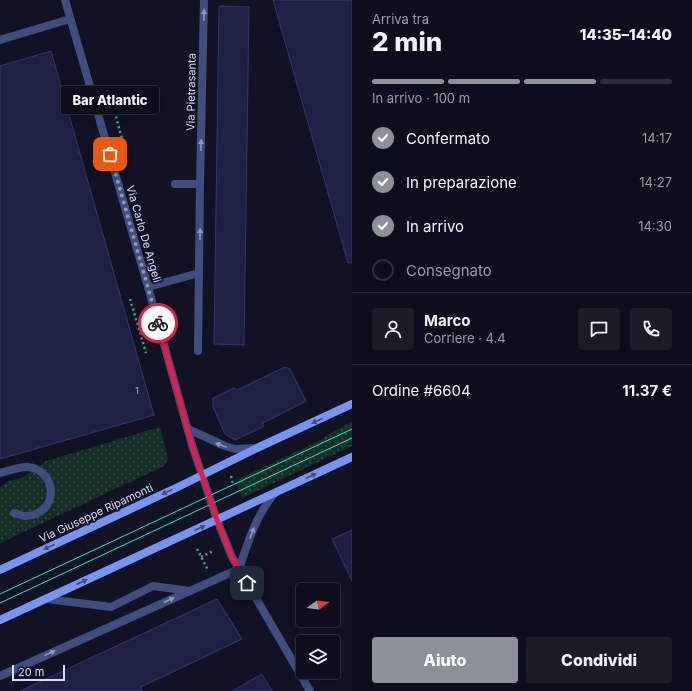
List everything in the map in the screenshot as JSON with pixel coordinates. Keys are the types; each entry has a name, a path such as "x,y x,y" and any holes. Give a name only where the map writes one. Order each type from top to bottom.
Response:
{"street":[{"name":"Via Carlo De Angeli","path":"65,0 202,475"},
{"name":"Via Pietrasanta","path":"198,351 204,0"},
{"path":"0,40 70,19"},
{"path":"175,184 200,184"},
{"path":"148,287 199,272"},
{"name":"Via Giuseppe Ripamonti","path":"0,570 352,404"},
{"path":"188,429 234,449 257,448"},
{"path":"0,620 352,457"},
{"path":"0,473 26,467 35,468 43,472 51,487 51,496 44,510 36,514 26,516 14,513"},
{"path":"202,475 217,520 232,557 310,691"},
{"path":"0,676 239,569 257,520 268,501 275,493"},
{"path":"47,599 111,607 153,586 190,591"}],"path":[{"path":"112,102 125,150"},
{"path":"130,299 146,353"},
{"path":"231,476 233,484"},
{"path":"197,549 210,574"},
{"path":"201,557 213,550"}],"green space":[{"path":"352,422 352,446 242,498 236,480 319,441"},
{"path":"160,427 168,459 164,466 0,543 0,487 9,481 22,478 46,461"}],"building":[{"path":"273,0 352,0 352,263 348,263"},
{"path":"219,6 249,7 244,345 214,344"},
{"path":"51,51 154,415 0,459 0,66"},
{"path":"285,367 290,369 306,401 263,423 263,427 235,440 225,434 213,407 213,398 234,388 237,390"},
{"path":"352,530 352,581 332,539"},
{"path":"217,599 242,639 141,687 142,691 20,691"},
{"path":"262,674 272,691 232,691"}],"tram line":[{"path":"0,594 352,429"},
{"path":"0,603 352,438"}],"way so far":[{"path":"110,154 158,323"}],"place":[{"name":"Bar Atlantic","path":"110,154"}],"route":[{"path":"158,323 192,445 217,520 232,557 247,583"}]}
